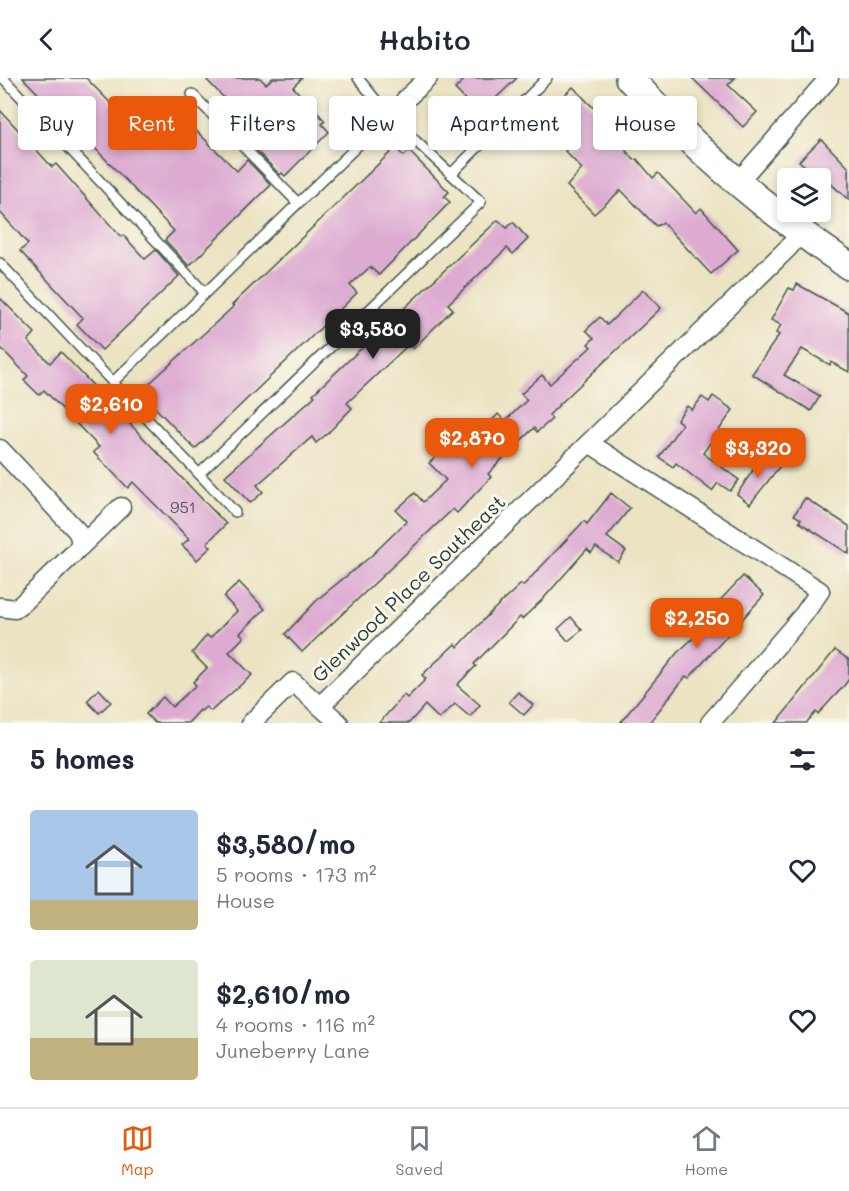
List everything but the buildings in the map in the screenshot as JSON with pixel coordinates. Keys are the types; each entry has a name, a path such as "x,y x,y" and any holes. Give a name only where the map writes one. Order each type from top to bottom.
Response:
{"street":[{"path":"409,96 428,78"},
{"path":"628,78 736,183 800,233 849,266"},
{"path":"736,183 829,78"},
{"name":"Glenwood Place Southeast","path":"251,723 293,682 320,706 800,233"},
{"path":"589,443 820,591 804,614 710,723"},
{"path":"0,449 77,531 81,539 80,547"},
{"path":"0,607 15,609 121,507"},
{"path":"320,706 339,723"}],"lane":[{"path":"3,78 205,293"},
{"path":"358,78 373,96"},
{"path":"451,174 547,78"},
{"path":"192,94 298,203"},
{"path":"199,474 481,202 416,141"},
{"path":"113,382 353,150"},
{"path":"0,263 235,512"}]}
